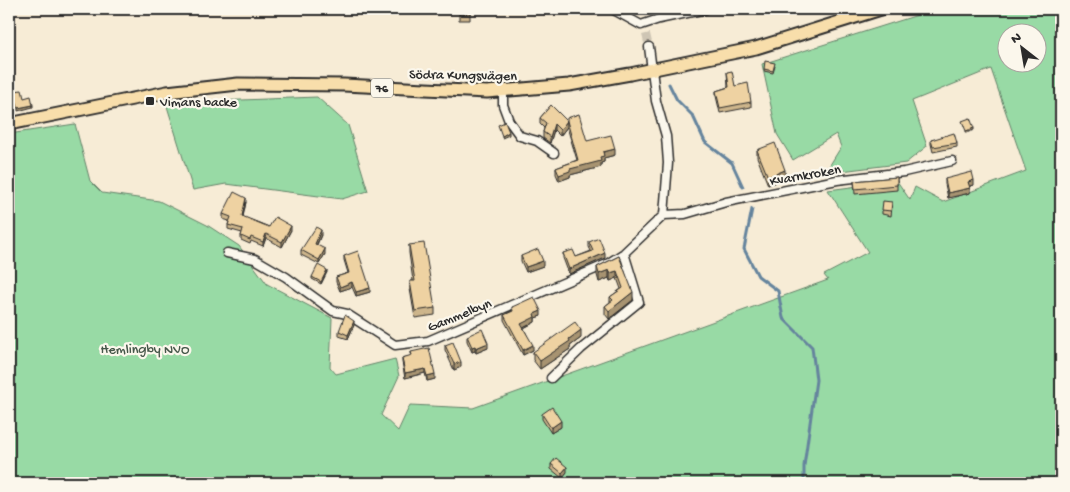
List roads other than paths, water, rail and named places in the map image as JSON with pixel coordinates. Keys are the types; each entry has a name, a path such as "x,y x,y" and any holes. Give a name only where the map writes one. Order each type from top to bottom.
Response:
{"main road":[{"name":"Södra Kungsvägen","path":"9,124 167,92 238,84 503,91 569,85 756,48 881,9"}],"street":[{"path":"612,9 641,25 646,34"},
{"path":"641,25 659,19 706,9"},
{"path":"649,47 656,101 666,136 668,163 664,215"},
{"path":"503,91 503,105 509,121 520,136 537,141 554,153"},
{"name":"Kvarnkroken","path":"664,215 685,214 726,202 836,180 904,172 952,160"},
{"name":"Gammelbyn","path":"227,254 255,260 286,277 333,311 347,314 395,345 428,341 607,264 624,253 664,215"},
{"path":"551,378 581,349 639,302 624,253"}],"waterway":[{"path":"669,84 677,100 693,116 705,142 732,163 743,187"},
{"path":"752,209 744,249 758,276 778,291 783,318 812,347 816,380 804,466 804,483"}],"tunnel":[{"path":"646,34 649,47"}],"place":[{"name":"Vimans backe","path":"150,101"}],"park label":[{"name":"Hemlingby NVO","path":"145,348"}]}
